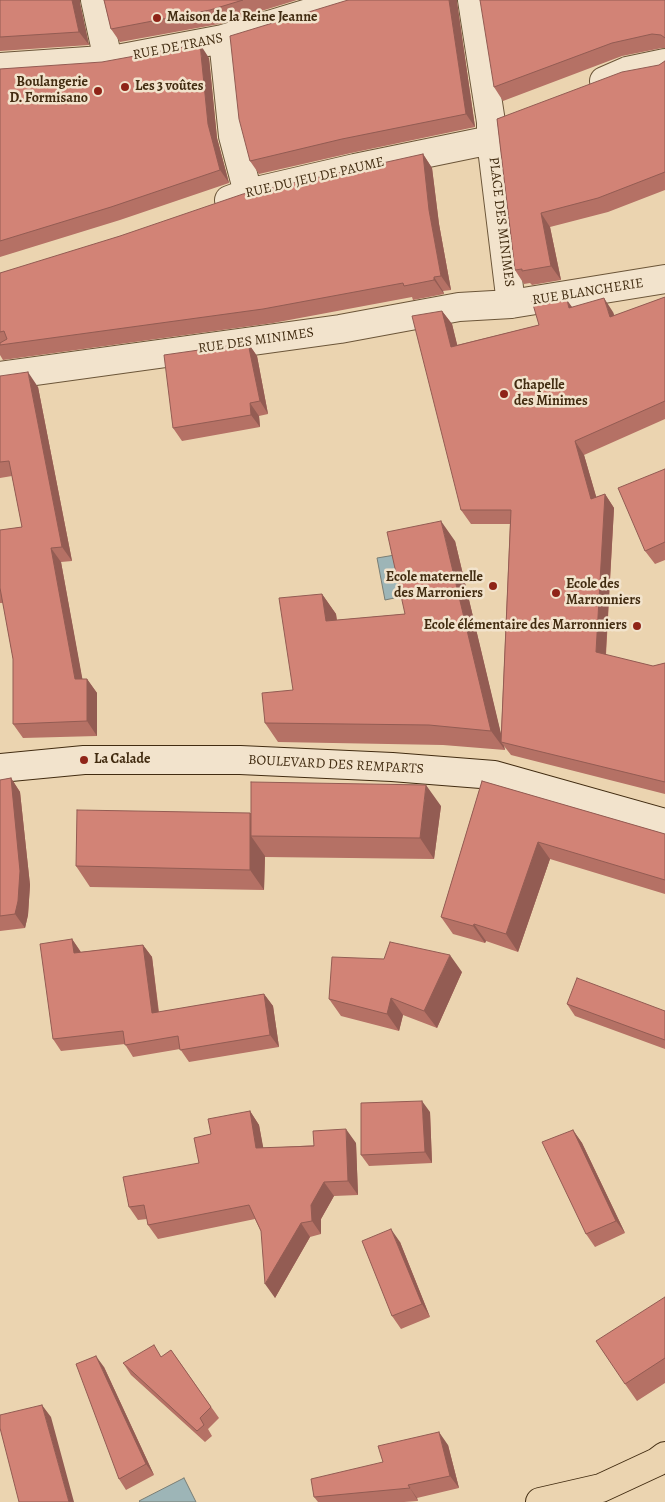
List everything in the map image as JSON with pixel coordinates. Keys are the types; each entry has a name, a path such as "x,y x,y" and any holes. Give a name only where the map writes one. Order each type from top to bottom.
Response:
{"main road":[{"path":"540,1502 601,1488 662,1464"}],"street":[{"path":"95,0 108,60"},
{"name":"RUE DE TRANS","path":"0,67 108,60 223,39 351,0"},
{"name":"PLACE DES MINIMES","path":"472,0 491,131 511,304"},
{"path":"223,39 233,136 248,193"},
{"path":"584,89 627,71 665,63"},
{"name":"RUE DU JEU DE PAUME","path":"208,207 248,193 364,166 491,131 519,112"},
{"name":"RUE BLANCHERIE","path":"511,304 665,280"},
{"name":"RUE DES MINIMES","path":"0,376 340,329 458,307 511,304"},
{"name":"BOULEVARD DES REMPARTS","path":"0,768 84,760 240,760 392,767 494,775 665,823"}],"water":[{"path":"395,555 404,596 385,600 377,558"},
{"path":"184,1478 196,1502 139,1501"}],"building":[{"path":"0,0 72,0 79,32 0,37"},
{"path":"104,0 243,0 210,10 111,29"},
{"path":"348,0 449,0 466,114 342,139 250,161 239,119 230,36"},
{"path":"480,0 665,0 665,38 661,35 652,34 612,43 494,87"},
{"path":"200,44 208,124 220,170 111,207 0,241 0,69 102,62"},
{"path":"665,61 665,172 598,198 541,213 551,266 522,271 522,269 515,270 497,119 622,72 659,65"},
{"path":"423,154 429,210 441,276 434,277 434,280 404,286 403,283 263,309 0,345 0,343 7,339 4,331 0,332 0,273 120,236 243,194"},
{"path":"557,297 557,302 567,300 569,308 604,298 610,317 665,297 665,401 575,441 591,499 605,494 596,652 653,666 665,663 665,782 501,742 511,510 461,510 412,316 442,311 451,347 539,325 532,301"},
{"path":"248,343 260,401 250,403 251,415 173,428 164,355"},
{"path":"28,372 62,547 51,548 75,679 87,679 87,721 13,724 13,659 0,588 0,530 22,527 9,461 0,462 0,376"},
{"path":"665,469 665,542 645,551 618,488"},
{"path":"441,521 491,731 429,725 265,723 262,693 293,690 279,598 322,594 326,621 405,614 387,532"},
{"path":"11,778 20,871 18,901 15,914 0,916 0,780"},
{"path":"482,781 665,834 665,880 538,842 506,934 474,924 473,926 441,917"},
{"path":"251,782 426,785 420,838 251,836"},
{"path":"77,810 250,813 250,870 76,866"},
{"path":"72,939 74,953 143,945 152,1013 264,994 270,1035 180,1050 178,1036 125,1045 123,1031 53,1039 40,944"},
{"path":"390,942 450,955 424,1011 391,998 387,1014 329,999 332,957 384,959"},
{"path":"577,978 665,1011 665,1040 567,1004"},
{"path":"422,1101 425,1152 361,1155 361,1103"},
{"path":"250,1111 256,1148 314,1146 313,1131 346,1129 348,1181 324,1182 311,1205 312,1221 301,1223 265,1284 261,1231 249,1205 148,1225 144,1205 129,1207 123,1177 199,1163 194,1138 211,1134 208,1119"},
{"path":"573,1130 616,1221 586,1234 542,1142"},
{"path":"391,1229 422,1304 392,1316 362,1241"},
{"path":"665,1297 665,1358 625,1384 596,1341"},
{"path":"154,1345 161,1357 171,1350 211,1407 200,1418 204,1425 197,1431 123,1363"},
{"path":"96,1356 146,1464 119,1479 76,1364"},
{"path":"42,1405 69,1502 19,1502 0,1428 0,1415"},
{"path":"439,1432 450,1476 408,1485 410,1488 314,1497 311,1479 383,1462 378,1446"}],"place":[{"name":"Maison de la Reine Jeanne","path":"157,18"},
{"name":"Les 3 voûtes","path":"125,87"},
{"name":"Boulangerie D. Formisano","path":"98,91"},
{"name":"Chapelle des Minimes","path":"504,394"},
{"name":"Ecole maternelle des Marroniers","path":"493,586"},
{"name":"Ecole des Marronniers","path":"556,593"},
{"name":"Ecole élémentaire des Marronniers","path":"637,626"},
{"name":"La Calade","path":"84,760"}]}
